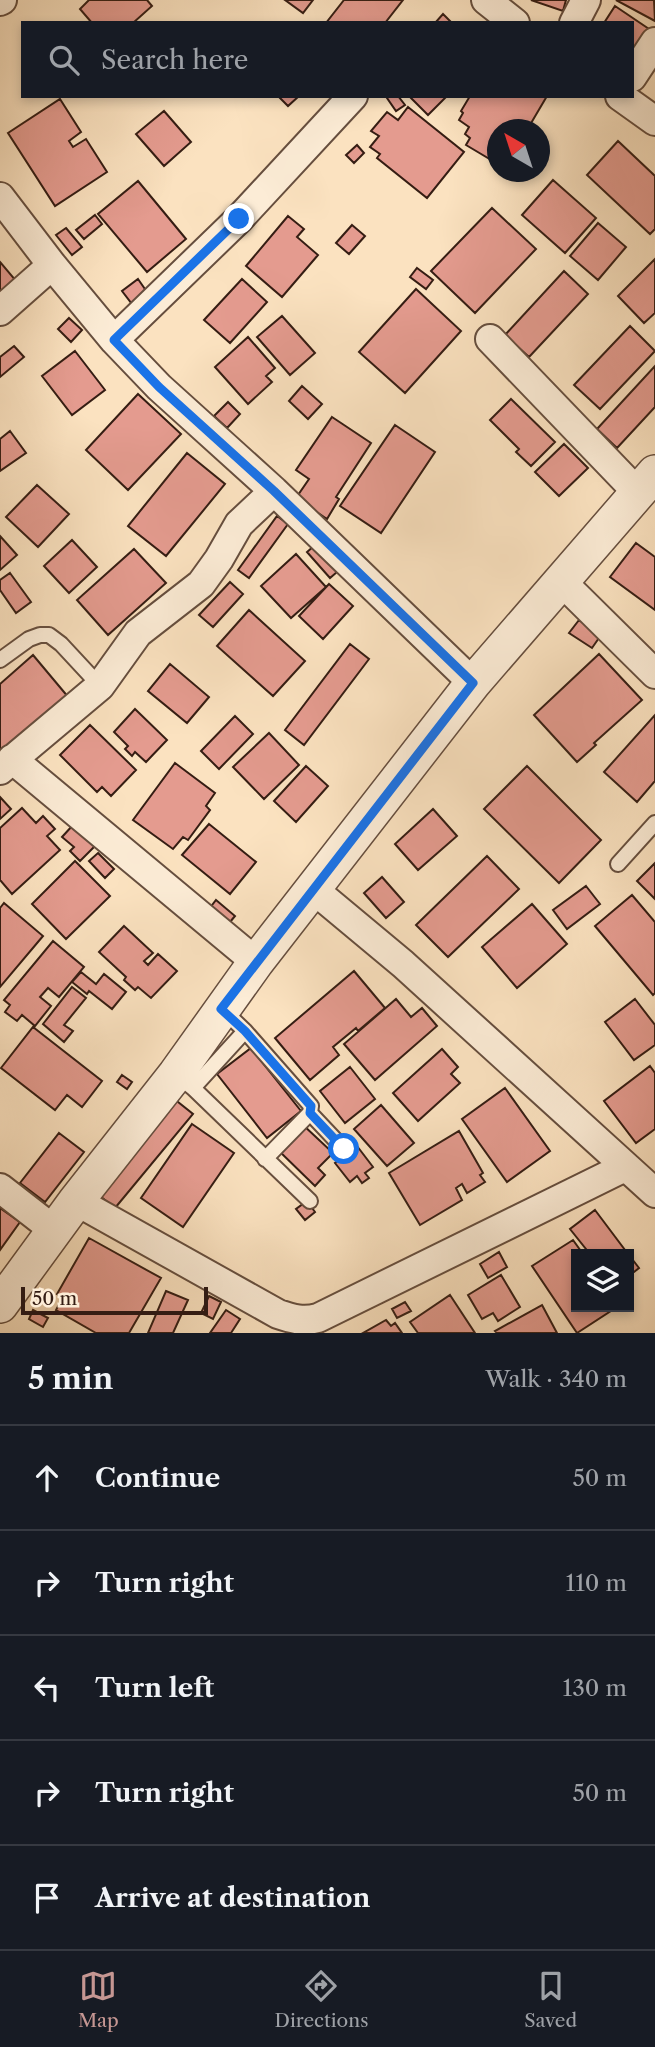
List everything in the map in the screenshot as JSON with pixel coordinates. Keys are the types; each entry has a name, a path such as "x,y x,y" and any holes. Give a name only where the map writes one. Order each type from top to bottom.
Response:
{"street":[{"path":"486,0 513,21"},
{"path":"575,21 586,0"},
{"path":"634,74 655,42"},
{"path":"114,340 239,219 351,98"},
{"path":"623,98 655,121"},
{"path":"0,197 114,340 159,387 274,491 473,683"},
{"path":"0,310 52,265"},
{"path":"2,1299 76,1201 185,1081 233,1020 256,962 473,683 647,483 490,339"},
{"path":"256,962 6,764 100,686 138,633 201,584 239,524 274,491"},
{"path":"561,581 655,674"},
{"path":"313,889 403,964 655,1193"},
{"path":"76,1201 278,1314 306,1321 318,1318 625,1167"},
{"path":"0,1188 54,1230"}],"lane":[{"path":"0,660 29,639 49,635 61,644 100,686"},
{"path":"618,864 655,823"},
{"path":"233,1020 311,1106 310,1113 265,1158"},
{"path":"185,1081 310,1201"},
{"path":"310,1113 344,1149"}],"building":[{"path":"89,0 147,0 152,6 135,21 90,21 80,9"},
{"path":"285,0 313,0 303,13"},
{"path":"344,0 403,0 387,21 328,21"},
{"path":"531,0 566,0 563,11"},
{"path":"616,0 654,0 655,21"},
{"path":"615,6 652,31 634,57 634,21 605,21"},
{"path":"443,14 450,21 437,21"},
{"path":"280,98 297,98 288,106"},
{"path":"387,98 400,98 405,105 396,111"},
{"path":"411,98 445,98 428,115"},
{"path":"469,98 546,98 533,119 487,119 487,157 466,145 470,138 465,134 469,127 459,120 463,113 461,111"},
{"path":"60,99 81,132 69,141 73,147 86,139 107,172 55,206 8,133"},
{"path":"408,107 464,152 427,198 377,158 380,154 370,147 379,136 371,131 387,112 398,120"},
{"path":"164,111 191,142 164,166 136,134"},
{"path":"618,141 655,176 655,229 650,234 587,175"},
{"path":"357,145 364,153 354,163 346,155"},
{"path":"553,180 596,218 565,253 522,215"},
{"path":"138,181 186,239 147,272 98,214"},
{"path":"492,208 536,249 475,313 431,271"},
{"path":"95,215 102,224 84,239 76,230"},
{"path":"288,216 304,229 297,237 318,255 282,297 246,266"},
{"path":"598,223 626,247 598,280 570,256"},
{"path":"352,225 365,236 349,254 336,243"},
{"path":"66,228 82,247 72,255 56,235"},
{"path":"655,259 655,313 644,323 618,296"},
{"path":"0,262 17,282 0,296"},
{"path":"417,268 433,280 426,289 410,277"},
{"path":"564,271 588,294 529,357 505,335"},
{"path":"138,279 147,292 132,304 122,291"},
{"path":"242,279 267,302 230,343 204,320"},
{"path":"416,289 461,331 405,393 359,352"},
{"path":"282,316 315,353 290,375 257,337"},
{"path":"69,318 82,330 71,342 58,329"},
{"path":"630,326 655,351 600,409 574,385"},
{"path":"248,337 275,368 266,376 272,382 248,404 215,367"},
{"path":"14,346 24,357 0,377 0,357"},
{"path":"75,351 105,390 72,415 42,376"},
{"path":"655,366 655,407 617,448 597,429"},
{"path":"302,386 322,404 308,419 289,401"},
{"path":"138,394 181,434 128,490 86,450"},
{"path":"511,399 555,442 531,466 516,452 519,449 490,420"},
{"path":"228,402 240,414 227,428 214,416"},
{"path":"332,417 371,443 336,497 339,499 327,519 296,498 309,479 296,470"},
{"path":"395,425 435,452 381,533 340,506"},
{"path":"10,431 26,453 0,471 0,439"},
{"path":"564,444 588,468 559,496 535,472"},
{"path":"187,453 225,484 166,556 128,526"},
{"path":"37,485 69,514 38,547 6,517"},
{"path":"277,516 288,524 249,578 238,570"},
{"path":"0,536 17,555 0,570"},
{"path":"72,540 97,567 69,593 44,566"},
{"path":"636,543 655,557 655,610 610,577"},
{"path":"314,546 337,572 330,578 307,552"},
{"path":"134,549 166,583 108,635 77,600"},
{"path":"296,554 326,587 291,618 261,586"},
{"path":"10,573 31,602 16,613 0,590 0,580"},
{"path":"230,582 243,594 213,627 199,615"},
{"path":"329,584 353,606 323,639 299,616"},
{"path":"249,610 305,661 273,696 217,646"},
{"path":"579,620 601,635 592,648 569,633"},
{"path":"350,644 369,659 304,745 285,730"},
{"path":"599,654 642,700 577,762 534,715"},
{"path":"33,655 69,698 52,713 49,710 0,752 0,684"},
{"path":"170,664 209,697 187,723 148,691"},
{"path":"135,709 167,740 146,762 135,752 132,756 125,749 128,746 114,732"},
{"path":"655,715 655,781 637,802 604,772"},
{"path":"235,716 253,734 219,769 201,751"},
{"path":"90,725 136,770 111,796 102,787 97,792 60,755"},
{"path":"269,733 299,765 264,799 233,767"},
{"path":"175,763 215,793 206,806 210,810 188,840 183,837 173,849 133,820"},
{"path":"306,766 328,786 296,822 274,801"},
{"path":"527,766 601,840 559,883 484,809"},
{"path":"0,797 11,809 0,819"},
{"path":"22,808 36,823 43,816 55,829 47,836 60,850 12,894 0,880 0,828"},
{"path":"433,809 457,836 418,870 395,844"},
{"path":"209,824 256,862 230,894 182,855"},
{"path":"73,825 95,846 80,861 70,851 74,847 62,837"},
{"path":"98,853 114,869 105,878 89,861"},
{"path":"487,856 519,889 448,957 416,925"},
{"path":"75,861 110,896 66,939 32,904"},
{"path":"655,863 655,899 637,881"},
{"path":"382,877 404,902 386,918 364,893"},
{"path":"586,886 600,904 567,929 553,910"},
{"path":"632,895 655,922 653,995 595,926"},
{"path":"216,900 235,916 225,928 206,913"},
{"path":"4,903 43,936 0,987 0,908"},
{"path":"532,904 567,944 517,988 482,947"},
{"path":"124,926 153,953 144,961 148,965 158,954 177,971 151,998 138,987 135,990 124,980 126,977 99,952"},
{"path":"53,941 84,967 59,997 48,988 40,997 51,1006 35,1026 22,1015 17,1021 5,1012 10,1005 4,1000"},
{"path":"354,971 385,1008 358,1031 356,1028 333,1047 339,1055 310,1080 275,1038"},
{"path":"81,972 96,984 104,974 126,992 112,1009 72,982"},
{"path":"72,987 86,998 64,1025 73,1031 64,1042 43,1024"},
{"path":"396,999 411,1017 422,1008 437,1026 375,1080 344,1044"},
{"path":"635,999 655,1025 655,1045 634,1060 605,1022"},
{"path":"33,1027 102,1081 82,1107 67,1095 55,1110 1,1068"},
{"path":"251,1048 301,1111 267,1138 217,1074"},
{"path":"442,1049 458,1067 451,1074 460,1083 418,1121 393,1093"},
{"path":"650,1066 655,1073 655,1129 636,1143 604,1101"},
{"path":"350,1067 375,1099 345,1123 320,1091"},
{"path":"122,1075 132,1082 127,1089 117,1082"},
{"path":"505,1088 550,1151 507,1182 462,1119"},
{"path":"168,1094 193,1114 115,1208 90,1188"},
{"path":"381,1105 414,1143 387,1166 354,1129"},
{"path":"192,1124 234,1153 183,1227 141,1198"},
{"path":"302,1124 333,1153 318,1168 325,1175 315,1186 277,1149"},
{"path":"459,1131 483,1173 480,1175 485,1182 467,1193 462,1184 456,1188 462,1200 420,1225 389,1173"},
{"path":"59,1133 84,1152 45,1202 20,1183"},
{"path":"357,1146 373,1167 365,1173 369,1178 362,1183 357,1176 350,1182 335,1163"},
{"path":"307,1201 315,1212 305,1220 296,1209"},
{"path":"0,1208 20,1222 0,1250"},
{"path":"595,1210 624,1249 586,1249 570,1229"},
{"path":"89,1238 161,1278 129,1333 96,1333 56,1310 63,1297 57,1294"},
{"path":"573,1240 579,1249 571,1249 571,1312 609,1312 577,1333 532,1266"},
{"path":"499,1252 507,1267 488,1278 480,1264"},
{"path":"501,1275 520,1307 498,1321 493,1313 482,1319 468,1295"},
{"path":"166,1291 188,1300 173,1333 148,1333"},
{"path":"450,1295 475,1333 418,1333 410,1322"},
{"path":"209,1296 221,1302 213,1319 201,1313"},
{"path":"405,1302 411,1311 397,1318 392,1309"},
{"path":"542,1305 557,1333 495,1331"},
{"path":"33,1310 48,1318 43,1327 29,1319"},
{"path":"226,1310 240,1319 231,1333 210,1333"},
{"path":"386,1320 391,1326 395,1323 402,1333 363,1333"}],"route":[{"path":"239,219 114,340 159,387 274,491 473,683 221,1009 245,1031 311,1106 310,1113 344,1149"}]}
